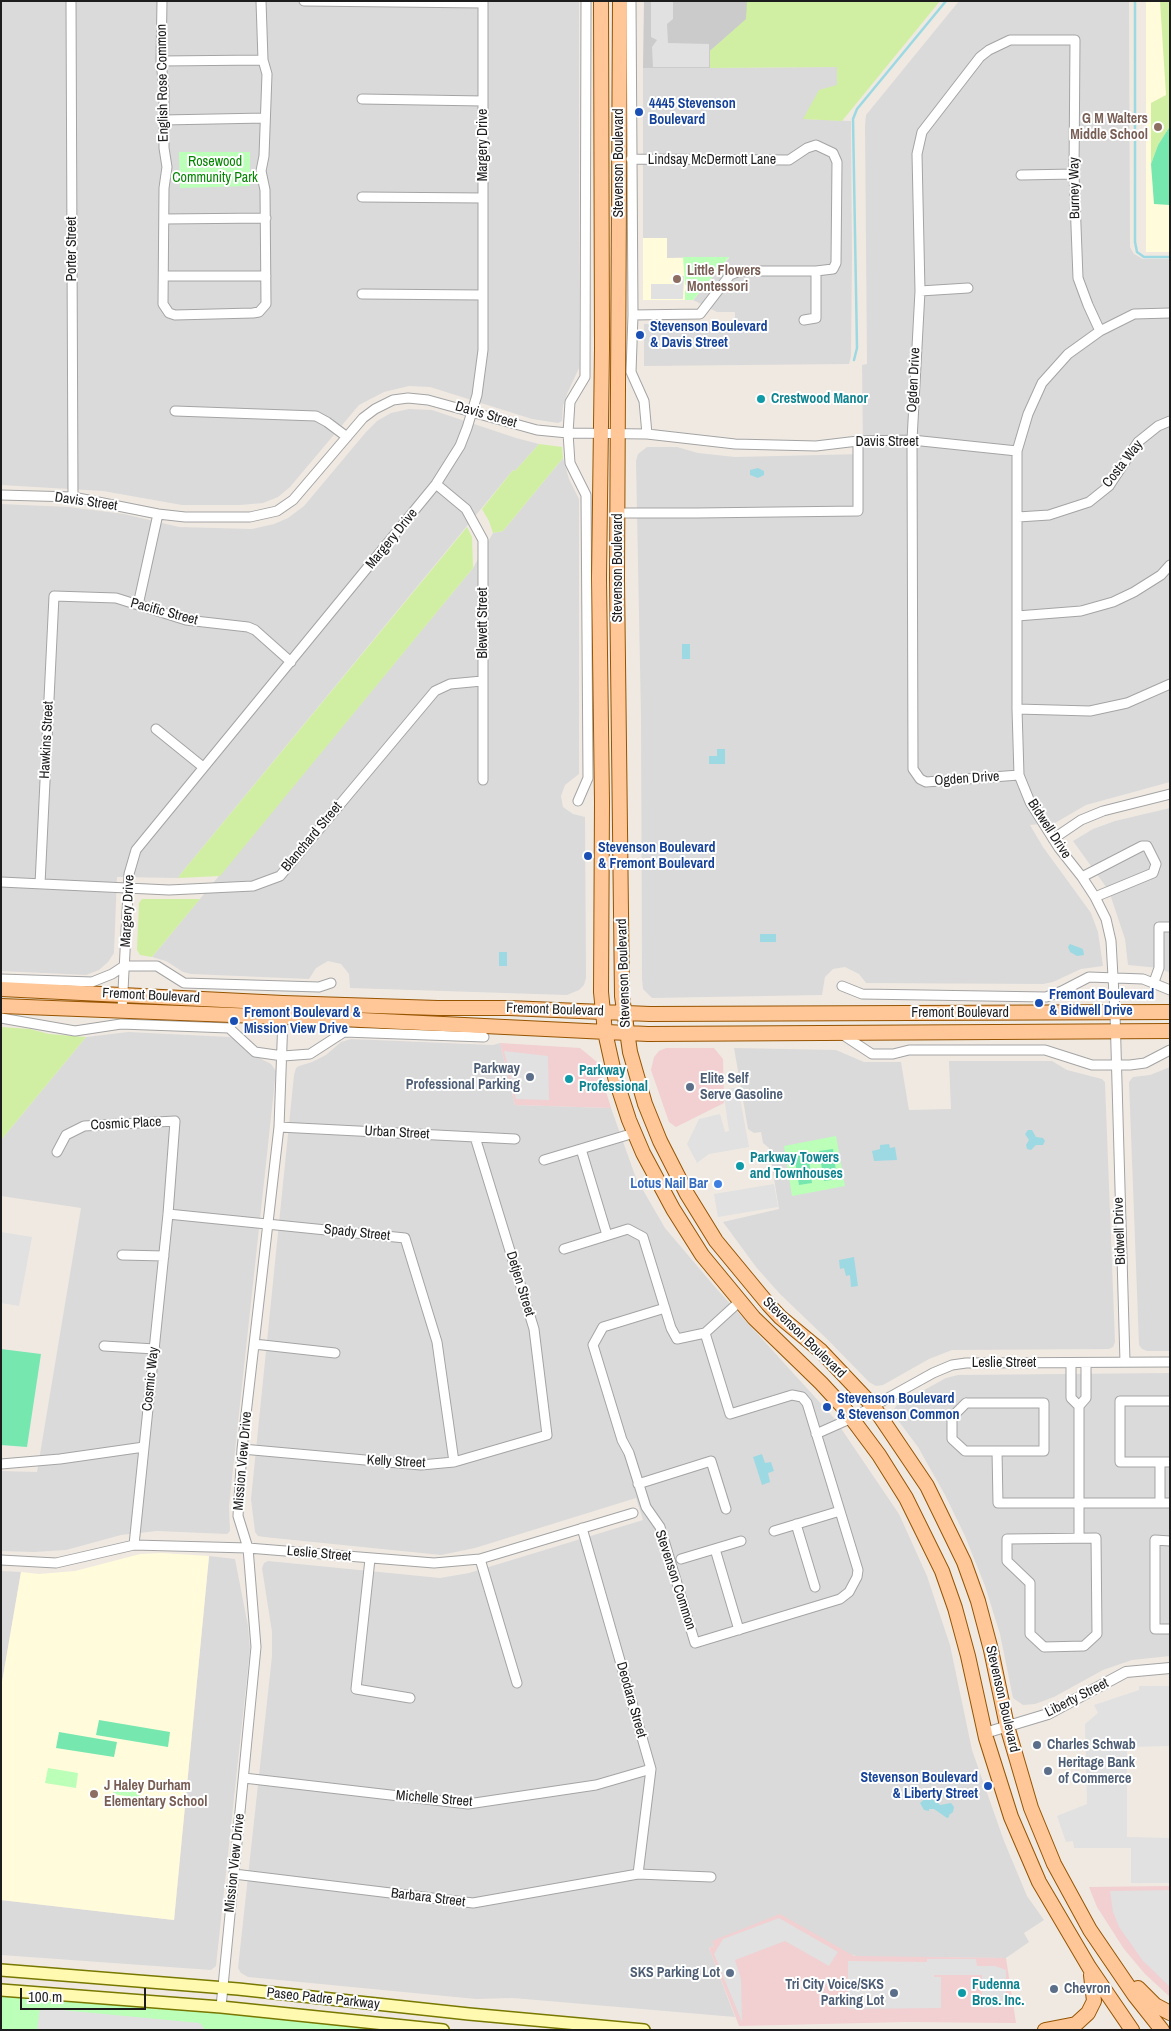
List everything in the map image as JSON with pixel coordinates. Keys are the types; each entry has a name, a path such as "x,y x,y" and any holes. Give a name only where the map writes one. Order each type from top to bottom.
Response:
{"main road":[{"name":"Stevenson Boulevard","path":"601,1 599,578 602,1012 615,1076 634,1133 647,1161 678,1217 702,1255 739,1302 826,1388 852,1418 879,1455 906,1498 942,1571 955,1608 985,1732 1011,1817 1039,1882 1089,1967 1132,2030"},
{"name":"Stevenson Boulevard","path":"620,1 617,513 623,1013 637,1078 654,1125 678,1178 706,1226 732,1263 780,1318 821,1351 873,1406 927,1486 964,1562 978,1601 991,1650 1007,1726 1030,1808 1054,1864 1085,1922 1106,1955 1162,2030"},
{"name":"Fremont Boulevard","path":"1,989 123,994 400,1021 626,1034 1170,1031"},
{"name":"Fremont Boulevard","path":"1,1006 122,1010 509,1008 623,1013 1170,1012"},
{"path":"1106,1955 1155,2005 1170,2013"},
{"path":"1046,2030 1076,2024 1088,2013 1094,2001 1089,1967"},
{"name":"Paseo Padre Parkway","path":"1,1970 223,1988 465,2014 644,2030"},
{"name":"Paseo Padre Parkway","path":"1,1990 221,2008 443,2030"}],"street":[{"name":"Porter Street","path":"71,1 73,497"},
{"name":"English Rose Common","path":"162,1 160,61 164,91 164,148 167,167 164,188 163,304 169,313 175,315 260,312 266,304 266,276"},
{"path":"164,276 266,276 265,190 262,171 267,74 263,60 261,1"},
{"path":"304,1 483,2"},
{"path":"578,801 588,778 586,495 570,463 568,433 570,402 585,377 586,1"},
{"name":"Stevenson Boulevard","path":"632,1 631,159 633,315 631,372 644,401 647,434"},
{"name":"Margery Drive","path":"122,1010 129,888 132,860 136,850 436,484 460,446 473,411 483,365 483,2"},
{"name":"Ogden Drive","path":"1019,775 926,782 920,779 913,769 912,440 920,290 917,154 922,132 980,57 1010,40 1075,40"},
{"name":"Burney Way","path":"1075,40 1074,174 1078,278 1100,331"},
{"path":"160,61 263,60"},
{"path":"362,100 483,101"},
{"path":"164,120 265,118"},
{"name":"Lindsay McDermott Lane","path":"631,159 789,160 807,148 816,145 833,153 837,162 836,263 833,269 816,271 740,271 730,275 700,314 633,315"},
{"path":"1021,175 1074,174"},
{"path":"362,197 483,198"},
{"path":"164,219 266,218"},
{"path":"804,320 816,318 816,271"},
{"path":"920,290 968,288"},
{"path":"362,294 483,294"},
{"name":"Bidwell Drive","path":"1125,1362 1115,1013 1111,941 1106,918 1095,897 1052,839 1030,802 1019,775 1017,451 1028,414 1042,383 1068,354 1100,331 1134,314 1170,313"},
{"name":"Davis Street","path":"1,495 73,497 158,514 185,517 250,517 277,511 294,500 363,418 375,409 393,400 408,398 428,400 473,411 537,430 568,433 647,434 735,444 816,446 858,441 912,440 1017,451"},
{"path":"175,411 316,416 347,436"},
{"name":"Costa Way","path":"1018,516 1049,515 1088,502 1109,486 1138,442 1158,426 1170,421"},
{"path":"617,513 858,511 858,441"},
{"name":"Blewett Street","path":"436,484 466,509 483,540 483,780"},
{"path":"138,605 158,514"},
{"path":"1018,616 1081,612 1113,602 1134,592 1161,575 1170,564"},
{"name":"Pacific Street","path":"54,596 106,597 186,620 248,627 291,662"},
{"name":"Hawkins Street","path":"40,884 54,596"},
{"name":"Blanchard Street","path":"1,882 170,890 253,886 280,876 435,691 450,684 482,681"},
{"path":"1018,709 1090,711 1127,703 1170,684"},
{"path":"156,728 203,767"},
{"path":"1052,839 1080,820 1103,811 1170,794"},
{"path":"1082,877 1142,846 1147,846 1156,864 1153,873 1095,897"},
{"path":"1154,982 1159,968 1159,927 1170,927"},
{"name":"Fremont Boulevard","path":"1,979 92,982 112,974 124,966 156,966 184,983 319,987 331,983"},
{"name":"Fremont Boulevard","path":"842,986 862,994 1046,996 1062,991 1089,977 1113,977 1144,979 1170,990"},
{"name":"Mission View Drive","path":"221,2008 256,1647 248,1548 238,1516 242,1449 266,1223 279,1127 283,1056 283,1010"},
{"name":"Fremont Boulevard","path":"1,1018 75,1031 121,1024 229,1028 255,1052 283,1056 310,1054 344,1032 484,1037"},
{"path":"839,1032 872,1054 894,1054 907,1050 1046,1050 1092,1065 1115,1065 1145,1063 1170,1050"},
{"name":"Cosmic Place","path":"56,1152 66,1135 84,1126 176,1121 168,1214"},
{"name":"Urban Street","path":"279,1127 515,1139"},
{"path":"544,1160 634,1133"},
{"name":"Detjen Street","path":"475,1137 534,1329 547,1435"},
{"path":"581,1149 607,1235"},
{"name":"Spady Street","path":"168,1214 405,1238 437,1342 454,1462"},
{"name":"Cosmic Way","path":"134,1545 168,1214"},
{"path":"564,1248 628,1229 643,1237 670,1328 677,1339 705,1333 739,1302"},
{"path":"122,1255 164,1256"},
{"name":"Stevenson Common","path":"665,1308 603,1327 593,1346 622,1440 629,1453 646,1508 660,1527 695,1643 840,1599 849,1592 857,1577 858,1570 807,1403 802,1397 792,1395 730,1414 705,1333"},
{"path":"254,1344 335,1352"},
{"path":"104,1346 154,1349"},
{"name":"Leslie Street","path":"852,1418 933,1373 952,1365 966,1363 1170,1362"},
{"path":"1071,1363 1071,1398 1079,1406"},
{"path":"1079,1538 1079,1406 1086,1398 1086,1363"},
{"path":"1160,1503 1165,1462 1120,1462 1120,1401 1170,1401"},
{"path":"966,1403 1044,1403 1044,1451 997,1451 965,1451 952,1438 952,1417 966,1403"},
{"path":"816,1434 852,1418"},
{"name":"Kelly Street","path":"242,1449 421,1465 454,1462 547,1435"},
{"path":"1,1464 60,1459 144,1447"},
{"path":"997,1451 998,1504 1170,1503"},
{"path":"638,1484 711,1461 726,1509"},
{"path":"774,1530 840,1511"},
{"name":"Leslie Street","path":"1,1560 56,1563 134,1545 248,1548 434,1563 480,1559 633,1513"},
{"path":"796,1524 815,1587"},
{"name":"Deodara Street","path":"582,1528 651,1769 638,1874"},
{"path":"1079,1538 1096,1538 1097,1634 1084,1646 1044,1647 1030,1634 1030,1583 1007,1561 1007,1539 1079,1538"},
{"path":"1170,1541 1155,1540 1155,1629 1170,1629"},
{"path":"681,1559 741,1541"},
{"path":"715,1549 740,1630"},
{"path":"370,1559 356,1689 410,1698"},
{"path":"480,1559 517,1684"},
{"name":"Liberty Street","path":"985,1732 1048,1714 1126,1672 1170,1668"},
{"name":"Michelle Street","path":"244,1778 468,1804 596,1786 651,1769"},
{"name":"Barbara Street","path":"234,1874 473,1903 638,1874 711,1877"}],"shaded area":[{"path":"1,1 579,1 579,368 563,406 562,421 558,423 532,419 430,387 409,386 384,392 359,405 290,487 278,497 263,503 182,505 103,491 1,485"},
{"path":"644,1 747,1 747,19 710,51 710,68 643,68"},
{"path":"651,1 673,1 673,19 667,24 668,43 709,44 709,67 653,67 652,47 657,40 651,37"},
{"path":"959,1 1129,1 1130,247 1134,254 1143,259 1170,259 1170,782 1086,805 1055,823 1030,825 1043,847 1091,913 1098,932 1103,966 1081,969 1053,982 1043,984 866,983 859,974 845,967 833,969 825,977 822,995 652,998 643,989 642,979 641,717 636,461 638,454 647,447 677,447 698,453 735,457 863,454 862,365 867,364 866,115"},
{"name":"G M Walters Middle School","path":"1146,1 1170,1 1170,252 1146,252"},
{"path":"837,67 837,85 804,119 851,121 852,258 851,356 849,364 644,366 644,324 735,322 735,312 717,312 693,300 729,258 667,258 667,238 643,238 643,68"},
{"name":"Little Flowers Montessori","path":"643,238 667,238 667,258 729,257 693,300 643,300"},
{"path":"674,276 684,276 683,299 651,299 651,284 674,284"},
{"path":"409,409 432,410 539,444 515,471 513,470 179,878 117,877 114,953 108,962 99,970 86,975 1,971 1,504 69,507 124,514 179,527 252,529 274,524 288,518 304,506 377,421 391,413"},
{"path":"563,458 569,479 579,499 579,774 565,785 561,796 563,807 573,814 585,817 586,978 584,985 579,990 567,995 350,988 349,974 341,964 328,961 316,968 309,979 191,974 183,972 166,961 152,957 473,568 493,533 503,531"},
{"path":"1170,808 1170,973 1159,968 1128,965 1125,939 1109,891 1073,841 1093,829 1115,821"},
{"path":"128,1032 230,1037 236,1040 246,1051 271,1064 276,1071 229,1506 230,1531 227,1534 157,1531 121,1535 66,1550 34,1552 1,1551 1,1471 37,1472 81,1208 1,1196 1,1140 86,1037"},
{"path":"351,1039 493,1045 500,1043 515,1105 611,1108 636,1178 665,1228 715,1287 834,1418 899,1514 927,1576 950,1645 972,1750 1004,1841 1027,1896 1044,1920 1024,1933 1029,1942 1006,1958 859,1957 846,1953 714,1946 709,1948 735,2017 513,1998 476,1999 248,1977 241,1973 238,1968 272,1656 272,1632 262,1568 264,1563 268,1561 440,1578 469,1573 643,1520 636,1498 475,1548 441,1555 264,1537 258,1536 255,1532 251,1499 294,1075 296,1068 299,1066 326,1055 341,1042"},
{"path":"500,1043 580,1048 597,1062 611,1108 515,1105"},
{"name":"Elite Self Serve Gasoline","path":"666,1048 714,1048 723,1059 724,1103 676,1127 669,1122 651,1070 654,1057 659,1051"},
{"path":"734,1048 836,1050 864,1062 901,1062 909,1110 951,1109 949,1061 1052,1061 1067,1070 1102,1079 1105,1082 1115,1342 1113,1347 1109,1349 952,1350 929,1359 883,1385 876,1386 869,1382 780,1294 756,1267 723,1222 779,1209 769,1148 763,1143 761,1132 754,1133 748,1129"},
{"name":"Parkway Professional Parking","path":"504,1051 548,1056 549,1100 516,1099"},
{"path":"1170,1067 1170,1351 1147,1351 1139,1345 1129,1082 1133,1077 1150,1075"},
{"path":"738,1087 749,1147 709,1154 697,1163 687,1144 699,1119 720,1114 725,1132 729,1131 723,1090"},
{"path":"774,1184 778,1207 718,1217 714,1194"},
{"path":"1,1232 32,1237 19,1306 1,1303"},
{"path":"1170,1373 1170,1656 1132,1660 1103,1670 1054,1697 1035,1704 1023,1705 1013,1698 1000,1634 985,1586 965,1536 918,1447 894,1415 894,1409 897,1405 946,1378 958,1375"},
{"name":"J Haley Durham Elementary School","path":"162,1553 209,1556 174,1920 1,1900 1,1688 21,1572 39,1574 75,1571 140,1554"},
{"path":"209,1556 235,1559 248,1626 250,1649 216,1966 211,1970 1,1955 1,1900 174,1920"},
{"path":"1,1571 21,1572 1,1688"},
{"path":"1139,1686 1170,1686 1170,1746 1127,1747 1127,1837 1170,1838 1170,1883 1131,1883 1131,1848 1074,1848 1073,1841 1066,1842 1057,1816 1087,1804 1085,1724 1098,1713 1094,1705 1139,1690"},
{"path":"1170,1886 1170,1997 1145,1974 1124,1949 1097,1907 1089,1887"},
{"path":"1170,1890 1170,1987 1143,1961 1119,1927 1113,1912 1110,1891"},
{"path":"780,1914 854,1956 1006,1958 1016,2023 905,2022 739,2026 709,1948 714,1946 712,1941"},
{"name":"SKS Parking Lot","path":"779,1918 838,1952 829,1966 785,1941 735,1960 741,1979 742,2022 714,1954 723,1939"},
{"name":"Tri City Voice/SKS Parking Lot","path":"927,1959 976,1959 977,1966 995,1966 1006,1970 1006,2007 982,2008 982,1975 934,1975 934,1977 941,1977 941,2008 848,2009 848,1961 927,1962"},
{"path":"40,2008 200,2023 205,2030 37,2030"}],"green space":[{"path":"747,1 940,1 842,121 803,119 819,90 837,85 837,67 710,68 710,51 746,19"},
{"path":"1160,1 1170,1 1170,126 1158,145 1151,164 1151,103 1166,95"},
{"path":"1170,126 1170,205 1154,204 1151,164 1158,145"},
{"name":"Rosewood Community Park","path":"179,152 250,152 250,186 180,188"},
{"path":"683,257 729,257 693,300 685,300 685,290 689,289 689,285 685,285"},
{"path":"539,444 562,447 563,458 503,531 493,533 482,509 513,470 515,471"},
{"path":"467,527 472,537 473,568 220,876 179,878 179,876"},
{"path":"142,899 200,899 152,957 140,955 137,950 139,903"},
{"path":"1,1027 86,1037 1,1140"},
{"path":"836,1136 845,1186 792,1196 784,1146"},
{"path":"833,1149 837,1179 824,1181 819,1151"},
{"path":"808,1153 812,1183 799,1185 794,1155"},
{"path":"1,1349 41,1354 27,1447 1,1445"},
{"path":"99,1720 170,1732 168,1747 96,1735"},
{"path":"59,1732 117,1742 114,1757 56,1748"},
{"path":"48,1768 78,1773 76,1788 45,1783"},
{"path":"115,1779 142,1783 139,1798 113,1794"},
{"path":"1,1994 374,2027 397,2030 1,2030"}],"water":[{"path":"758,468 764,471 764,475 758,478 750,475 750,470"},
{"path":"682,644 690,644 690,659 682,659"},
{"path":"717,749 725,749 725,764 709,764 709,756 717,756"},
{"path":"760,934 776,934 776,942 760,942"},
{"path":"1070,944 1083,949 1084,955 1077,956 1070,952 1068,947"},
{"path":"499,952 507,952 507,966 499,966"},
{"path":"1028,1130 1032,1130 1036,1137 1043,1138 1045,1141 1043,1145 1036,1145 1031,1150 1027,1149 1026,1145 1029,1140 1025,1134"},
{"path":"889,1144 890,1148 895,1147 897,1160 874,1161 872,1151 880,1149 880,1145"},
{"path":"854,1257 858,1286 851,1287 850,1275 846,1276 844,1268 840,1269 839,1260"},
{"path":"762,1454 765,1463 771,1462 774,1471 768,1473 770,1482 762,1485 753,1457"},
{"path":"925,1796 932,1797 940,1805 951,1803 954,1807 953,1812 947,1818 934,1809 924,1810 920,1803 926,1798"}],"waterway":[{"path":"854,360 857,348 853,119 857,109 946,1"},
{"path":"1135,1 1135,242 1137,252 1144,257 1170,257"}],"place":[{"name":"4445 Stevenson Boulevard","path":"639,112"},
{"name":"G M Walters Middle School","path":"1158,127"},
{"name":"Little Flowers Montessori","path":"677,279"},
{"name":"Stevenson Boulevard & Davis Street","path":"640,335"},
{"name":"Crestwood Manor","path":"761,399"},
{"name":"Stevenson Boulevard & Fremont Boulevard","path":"588,856"},
{"name":"Fremont Boulevard & Bidwell Drive","path":"1039,1003"},
{"name":"Fremont Boulevard & Mission View Drive","path":"234,1021"},
{"name":"Parkway Professional Parking","path":"530,1077"},
{"name":"Parkway Professional","path":"569,1079"},
{"name":"Elite Self Serve Gasoline","path":"690,1087"},
{"name":"Parkway Towers and Townhouses","path":"740,1166"},
{"name":"Lotus Nail Bar","path":"718,1184"},
{"name":"Stevenson Boulevard & Stevenson Common","path":"827,1407"},
{"name":"Charles Schwab","path":"1037,1745"},
{"name":"Heritage Bank of Commerce","path":"1048,1771"},
{"name":"Stevenson Boulevard & Liberty Street","path":"988,1786"},
{"name":"J Haley Durham Elementary School","path":"94,1794"},
{"name":"SKS Parking Lot","path":"730,1973"},
{"name":"Chevron","path":"1054,1989"},
{"name":"Tri City Voice/SKS Parking Lot","path":"894,1993"},
{"name":"Fudenna Bros. Inc.","path":"962,1993"}]}
